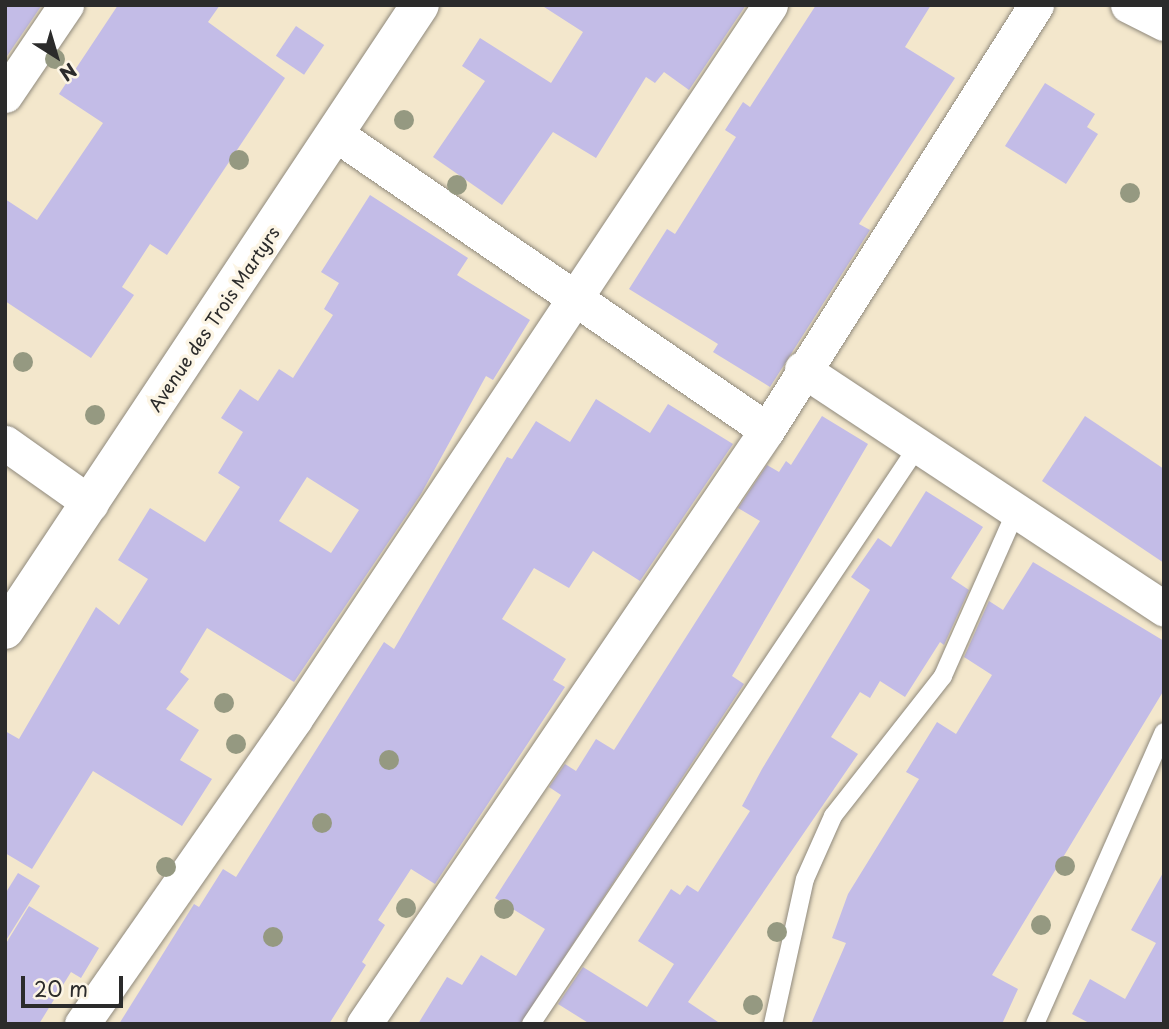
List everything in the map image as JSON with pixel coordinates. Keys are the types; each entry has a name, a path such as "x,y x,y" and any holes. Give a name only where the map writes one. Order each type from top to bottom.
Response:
{"main road":[{"name":"Avenue des Trois Martyrs","path":"5,630 337,135 420,5"}],"street":[{"path":"5,95 66,5"},
{"path":"82,1024 295,720 572,294 770,5"},
{"path":"364,1024 768,430 802,369 1036,5"},
{"path":"1128,5 1164,23"},
{"path":"337,135 768,430"},
{"path":"802,369 920,443 1164,609"},
{"path":"5,443 91,504"}],"lane":[{"path":"531,1024 920,443"},
{"path":"773,1024 805,879 833,816 943,676 1017,509"},
{"path":"1035,1024 1164,732"}],"building":[{"path":"5,5 42,5 5,59"},
{"path":"118,5 220,5 208,22 285,78 167,255 150,244 122,287 134,295 91,358 5,301 5,199 37,220 103,123 59,94"},
{"path":"541,5 746,5 689,90 664,72 655,83 646,77 596,158 553,132 502,205 433,157 485,81 462,66 480,38 551,83 583,32"},
{"path":"816,5 931,5 905,47 955,78 859,224 870,230 770,387 713,352 718,344 629,289 667,229 675,234 736,137 725,130 743,102 750,107"},
{"path":"296,26 324,45 304,75 276,56"},
{"path":"1045,83 1095,114 1087,127 1098,134 1066,184 1005,146"},
{"path":"370,195 468,258 457,275 530,320 493,380 486,376 421,494 294,682 207,628 180,672 189,679 166,709 199,730 180,760 212,779 182,826 93,771 32,869 5,853 5,731 19,739 96,607 119,625 148,579 118,560 150,508 205,542 240,487 218,473 243,432 221,418 240,389 258,401 279,369 293,378 333,315 324,309 339,283 321,272","holes":["307,477 359,510 331,553 279,521"]},
{"path":"596,399 650,433 668,404 733,444 640,581 593,551 569,588 534,568 502,619 566,659 553,680 565,687 435,884 411,869 378,920 385,925 362,962 366,965 329,1024 119,1024 194,904 199,907 223,869 236,877 384,642 394,649 507,457 512,459 536,421 570,442"},
{"path":"822,416 868,444 732,676 744,684 520,1024 418,1024 447,977 462,985 481,955 516,976 545,929 495,898 561,795 549,787 565,764 576,771 596,739 614,750 760,521 738,508 767,465 779,472 786,461 791,465"},
{"path":"1085,416 1164,469 1164,563 1042,481"},
{"path":"926,491 983,527 951,578 969,590 944,645 940,642 905,697 880,681 870,698 860,692 831,737 858,754 688,1002 721,1024 590,1024 558,1004 583,967 647,1007 674,964 638,941 671,889 680,895 687,885 698,892 750,811 742,806 762,769 870,590 851,577 878,538 891,547"},
{"path":"1033,562 1164,641 1164,690 992,975 1018,989 1002,1024 811,1024 846,943 832,938 848,894 919,779 906,772 937,722 956,734 992,675 964,657 989,601 1003,610"},
{"path":"1164,871 1164,1024 1091,1024 1072,1014 1090,979 1125,999 1156,943 1131,930"},
{"path":"18,873 40,886 5,942 5,894"},
{"path":"29,906 99,948 81,978 71,972 39,1024 5,1024 5,945"}]}
